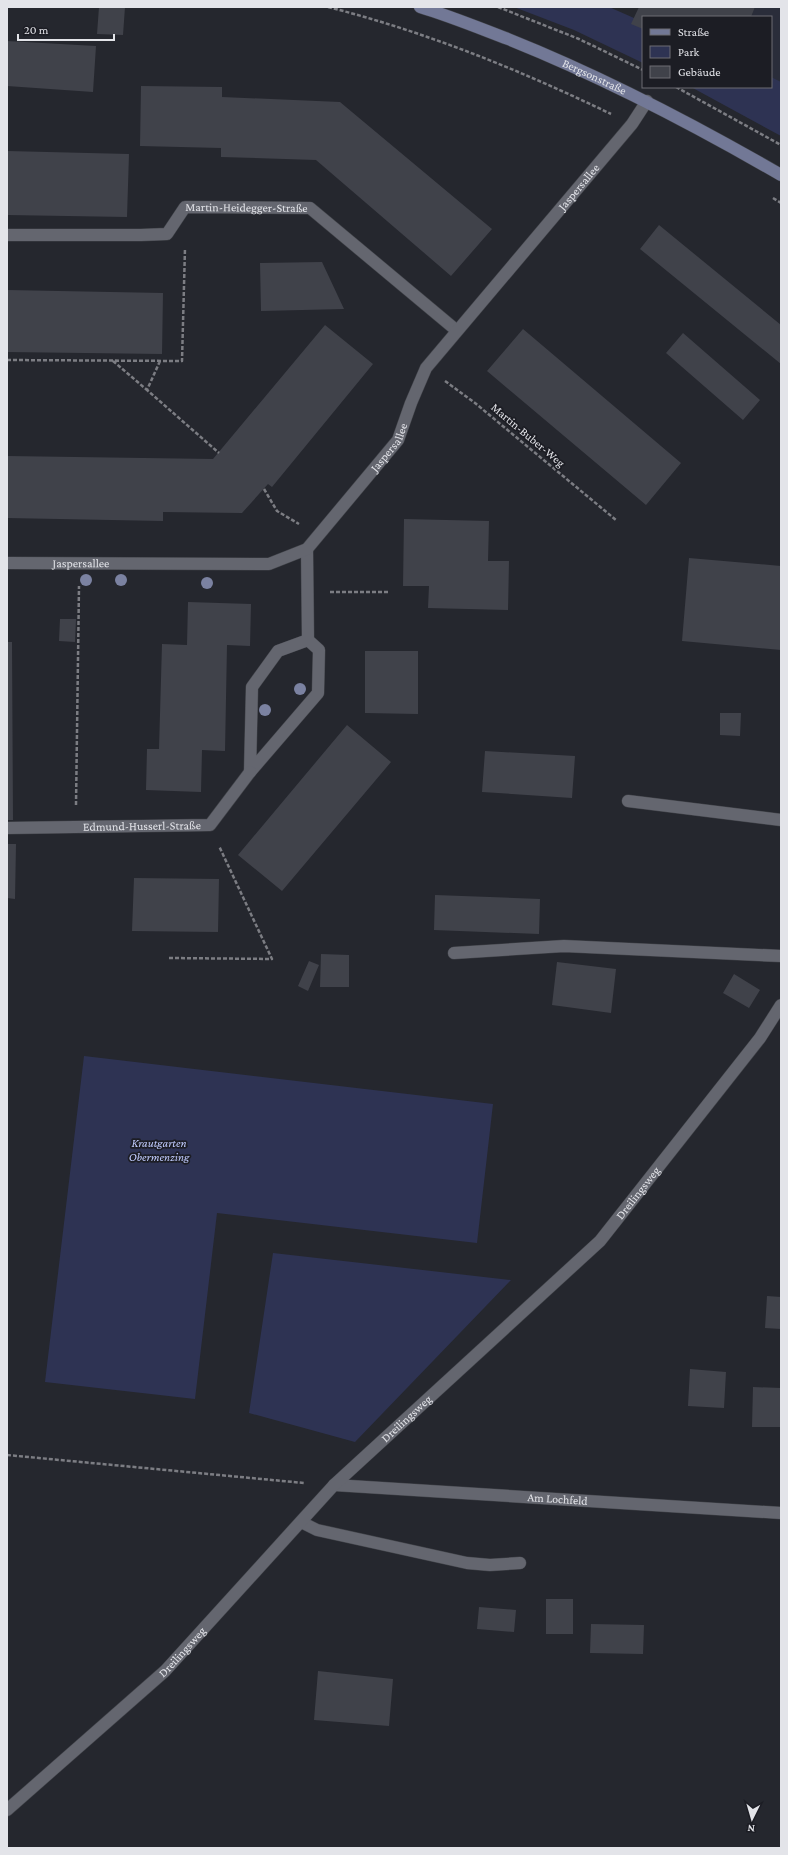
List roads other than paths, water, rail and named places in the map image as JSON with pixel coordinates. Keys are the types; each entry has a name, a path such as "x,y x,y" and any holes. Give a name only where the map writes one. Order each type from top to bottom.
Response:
{"street":[{"name":"Bergsonstraße","path":"420,7 549,55 647,101 729,145 781,176"},
{"name":"Jaspersallee","path":"7,563 269,564 307,549 398,440 411,403 426,368 456,330 632,124 647,101"},
{"name":"Martin-Heidegger-Straße","path":"7,235 167,234 186,207 310,208 456,330"},
{"path":"250,772 252,687 278,651 308,640 307,549"},
{"name":"Edmund-Husserl-Straße","path":"7,828 210,825 250,772 318,693 319,650 308,640"},
{"path":"628,801 781,820"},
{"path":"454,953 564,946 781,956"},
{"name":"Dreilingsweg","path":"7,1810 165,1671 334,1485 600,1242 760,1038 781,1005"},
{"name":"Am Lochfeld","path":"334,1485 781,1513"},
{"path":"301,1522 317,1530 467,1563 490,1565 520,1563"}],"park label":[{"name":"Krautgarten Obermenzing","path":"159,1150"}]}
